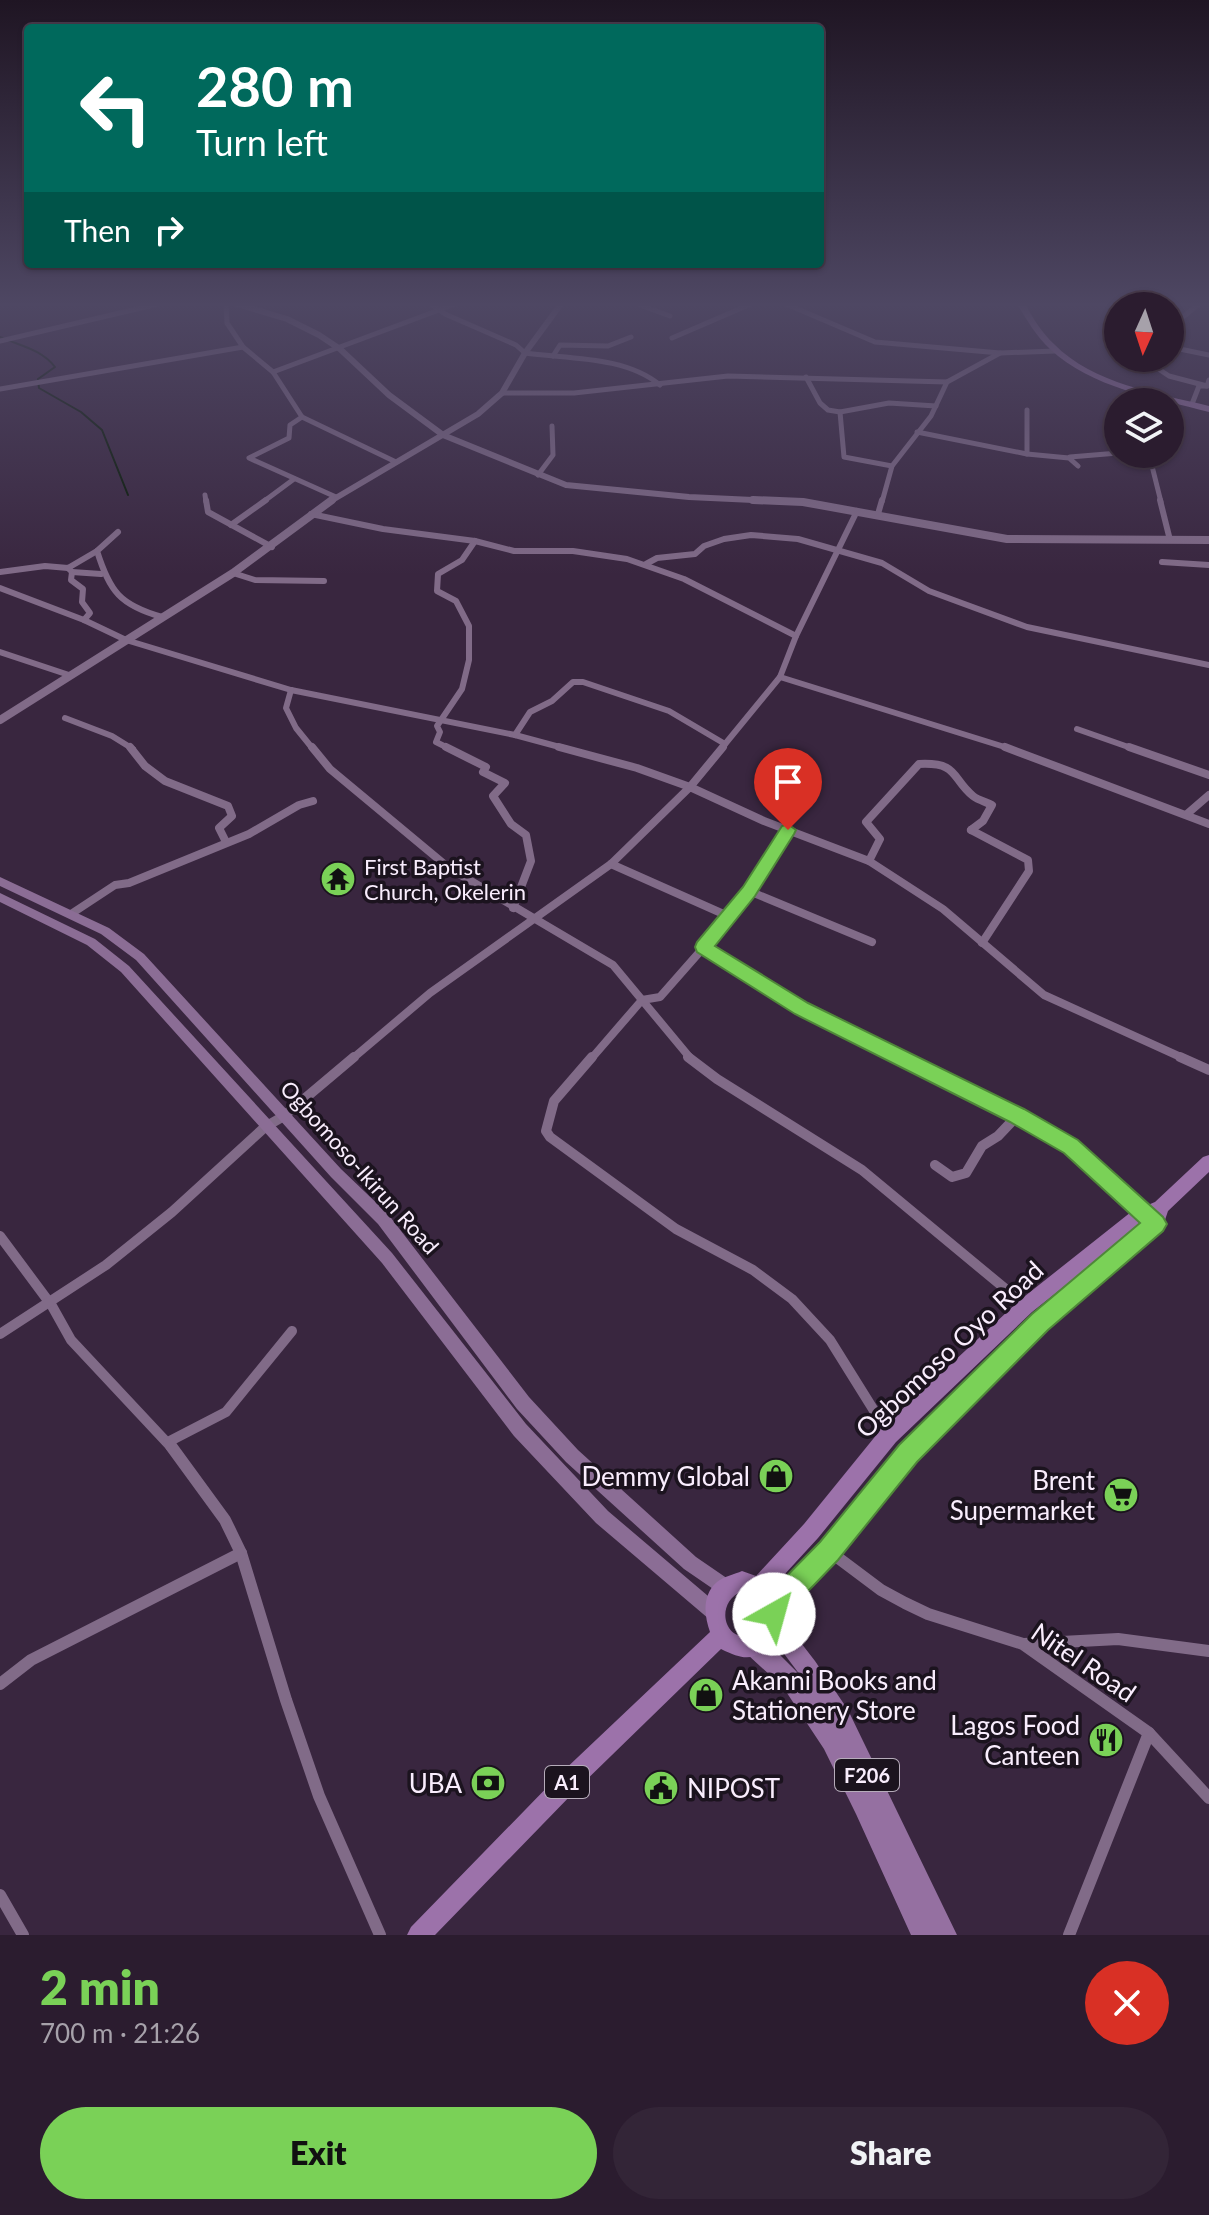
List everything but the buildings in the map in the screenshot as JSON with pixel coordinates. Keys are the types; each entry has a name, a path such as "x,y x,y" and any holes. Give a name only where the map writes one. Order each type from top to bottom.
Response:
{"highway":[{"name":"Ogbomoso Oyo Road","path":"774,1616 908,1454 1040,1322 1209,1162"},
{"name":"Ogbomoso Oyo Road","path":"759,1587 811,1531 889,1435 1026,1306 1154,1214"},
{"path":"742,1581 759,1587 774,1616 764,1642 755,1648 734,1646 721,1635 715,1613 718,1596 725,1587 742,1581"},
{"name":"A1","path":"419,1935 567,1783 721,1635"}],"main road":[{"path":"1184,402 1209,409"},
{"name":"Ogbomoso-Ikirun Road","path":"0,881 105,931 140,957 284,1116 383,1219 523,1403 562,1445 690,1563 725,1587"},
{"name":"Ogbomoso-Ikirun Road","path":"0,897 109,954 168,1013 265,1127 387,1258 520,1430 602,1517 715,1613"},
{"name":"F206","path":"774,1616 840,1718 945,1935"},
{"name":"F206","path":"755,1648 793,1683 811,1710 923,1935"}],"street":[{"path":"287,394 302,417 396,462"},
{"path":"388,394 443,435 538,475 585,487 689,497 783,500 878,514 1007,539 1209,540"},
{"path":"0,720 233,573 336,497 478,414 501,394"},
{"path":"815,394 828,410 840,412 889,403 936,406"},
{"path":"878,514 892,466 941,394"},
{"path":"1192,404 1196,394"},
{"path":"1027,410 1027,454"},
{"path":"840,412 844,457 892,466"},
{"path":"302,417 291,423 289,438 249,458 336,497"},
{"path":"538,475 553,455 552,426"},
{"path":"917,432 1027,454 1069,458 1104,454"},
{"path":"1069,458 1078,466"},
{"path":"1152,468 1170,540"},
{"path":"231,525 294,479"},
{"path":"205,495 208,512 272,547"},
{"path":"0,1334 52,1306 118,1256 265,1127 284,1116 430,993 611,864 690,787 780,677 796,636 857,511"},
{"path":"311,514 383,529 475,541 514,551 598,553 646,564 684,579 796,636"},
{"path":"70,570 118,532"},
{"path":"646,564 657,558 695,554 714,541 751,535 798,539 882,563 929,591 1027,627 1209,665"},
{"path":"475,541 462,560 438,574 435,582 437,591 456,601 469,626 466,680 439,720 436,742 486,767 483,772 505,783 493,796 511,824 526,835 531,861 513,908"},
{"path":"97,551 101,574 126,603 139,611 162,617"},
{"path":"1162,562 1209,565"},
{"path":"0,572 45,566 101,574"},
{"path":"70,570 71,580 83,589 82,602 90,613 84,620"},
{"path":"233,573 255,580 324,581"},
{"path":"0,588 84,620 126,640 291,690 515,735 637,768 690,787 869,861 943,909 1044,995 1209,1070"},
{"path":"0,652 69,675"},
{"path":"780,677 1040,757 1209,824"},
{"path":"515,735 530,712 552,701 573,682 583,682 669,711 725,744"},
{"path":"291,690 286,708 296,728 330,769 449,868 613,965 688,1057 717,1079 862,1170 1026,1306"},
{"path":"65,718 112,736 135,750 145,766 165,781 228,806 232,816 219,828 226,842"},
{"path":"1077,729 1209,774 1209,766"},
{"path":"869,861 880,839 866,822 915,766 935,763 957,774 973,796 992,805 983,821 971,830 1028,860 1029,871 982,943"},
{"path":"1187,814 1209,795"},
{"path":"71,914 115,885 129,883 226,842 313,801"},
{"path":"788,830 749,891 704,947 660,997 642,1000 554,1101 546,1131 676,1229 753,1270 792,1299 830,1340 889,1435"},
{"path":"611,864 728,916"},
{"path":"749,891 872,942"},
{"path":"704,947 842,1031 1017,1116 1071,1146 1154,1214"},
{"path":"935,1165 952,1177 966,1173 982,1146 998,1136 1017,1116"},
{"path":"0,1236 52,1306 71,1340 168,1442 225,1520 241,1553 324,1811 380,1935"},
{"path":"168,1442 226,1412 292,1331"},
{"name":"Nitel Road","path":"829,1551 881,1590 905,1603 928,1614 1023,1644 1149,1733 1209,1798"},
{"path":"0,1684 31,1660 241,1553"},
{"path":"1023,1644 1050,1645 1118,1639 1209,1651"},
{"path":"1069,1935 1149,1733"},
{"path":"0,1895 23,1935"}],"waterway":[{"path":"50,394 81,412 102,430 128,495"}],"place":[{"name":"First Baptist Church, Okelerin","path":"338,879"},
{"name":"Demmy Global","path":"776,1476"},
{"name":"Brent Supermarket","path":"1121,1495"},
{"name":"Akanni Books and Stationery Store","path":"706,1695"},
{"name":"Lagos Food Canteen","path":"1106,1740"},
{"name":"UBA","path":"488,1783"},
{"name":"NIPOST","path":"661,1788"}],"route":[{"path":"774,1614 774,1608 829,1551 908,1454 1040,1322 1156,1224 1071,1146 801,1009 704,947 749,891 788,830"}]}
